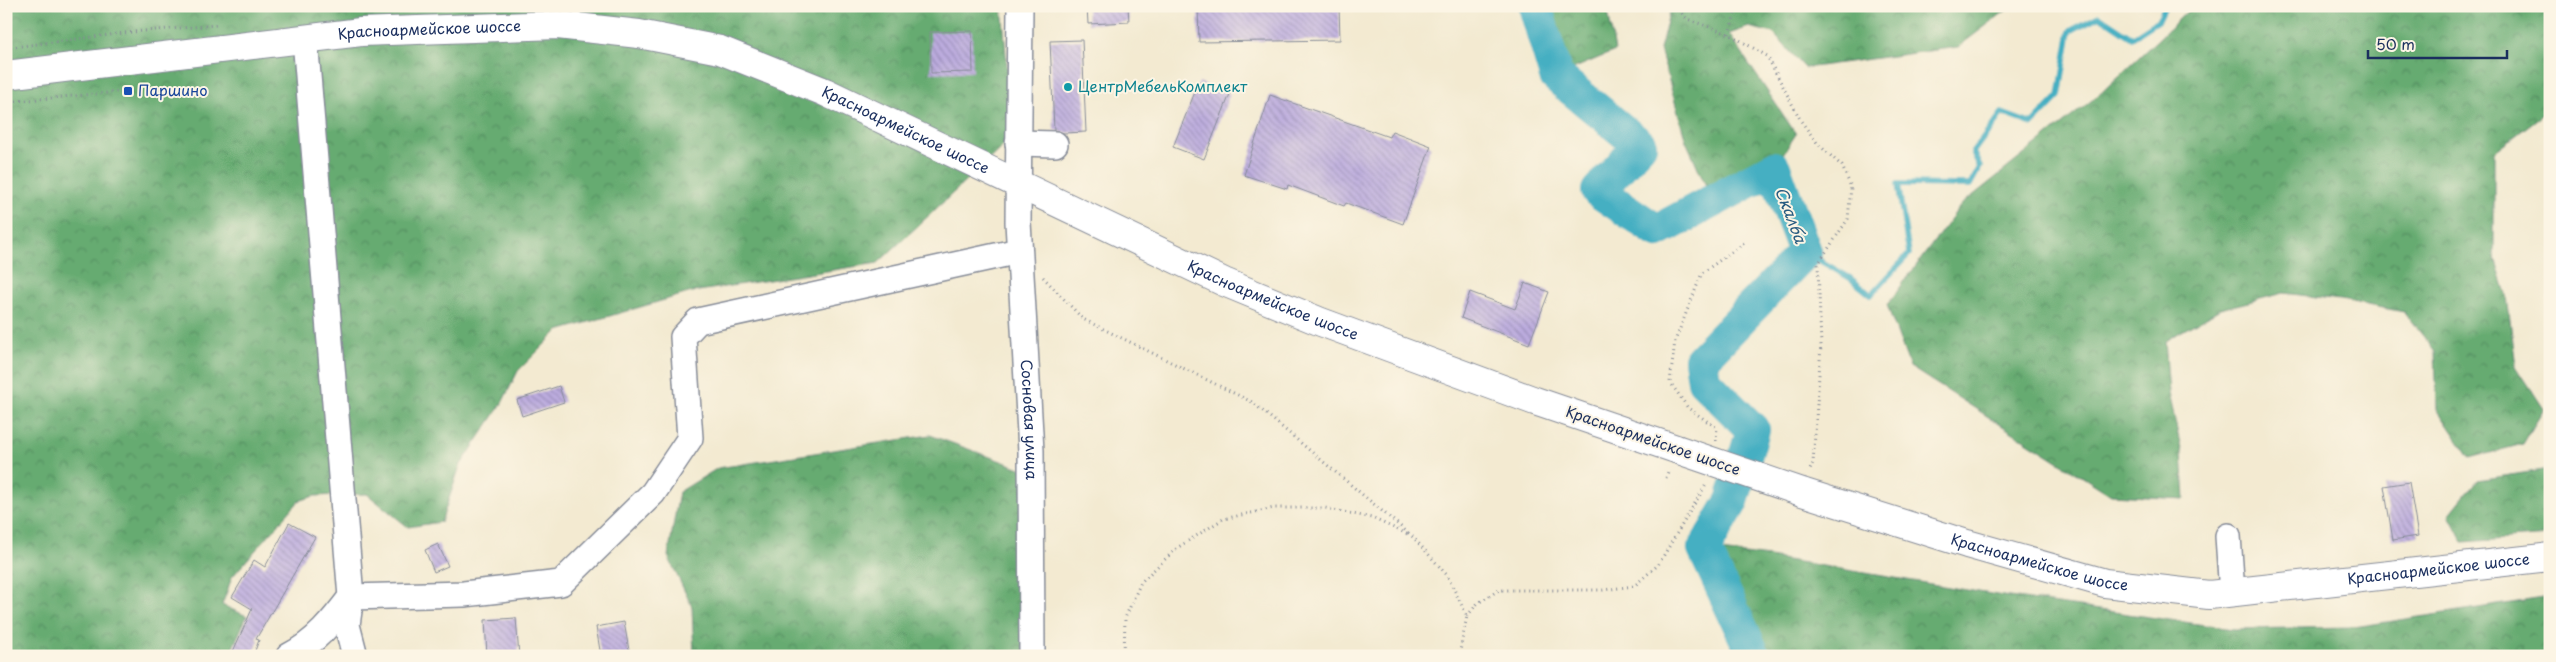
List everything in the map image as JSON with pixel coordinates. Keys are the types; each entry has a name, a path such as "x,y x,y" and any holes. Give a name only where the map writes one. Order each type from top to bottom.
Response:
{"main road":[{"name":"Красноармейское шоссе","path":"6,75 305,39 413,29 558,25 680,41 720,50 825,92 1224,282 1321,322 1534,401 1802,492 1967,544 2105,583 2209,595 2550,557"}],"street":[{"name":"Сосновая улица","path":"1020,6 1019,251 1031,451 1032,656"},
{"path":"305,39 351,597 342,656"},
{"path":"1018,143 1055,144"},
{"path":"351,597 464,594 561,583 653,493 690,438 683,337 698,321 1019,251"},
{"path":"2228,536 2232,593"},
{"path":"299,653 330,624 351,597"},
{"path":"347,625 355,656"}],"path":[{"path":"1674,6 1687,19 1729,34 1767,56 1801,121 1818,144 1842,166 1851,187 1848,219 1818,264 1821,346 1813,463"},
{"path":"1729,34 1737,6"},
{"path":"6,102 128,91"},
{"path":"1716,445 1718,428 1688,408 1670,382 1675,341 1702,274 1747,241"},
{"path":"1019,251 1083,320 1252,402 1412,537 1447,575 1467,616"},
{"path":"1459,656 1467,616 1478,602 1499,590 1603,590 1634,586 1658,565 1709,478"},
{"path":"1124,656 1125,618 1141,582 1177,548 1223,519 1274,508 1325,508 1372,518 1412,537"}],"green space":[{"path":"6,6 1002,6 1013,137 878,263 692,292 558,331 518,371 501,405 460,466 441,522 408,527 367,494 314,496 299,501 232,577 222,605 247,616 229,656 6,656"},
{"path":"1535,6 1607,6 1615,51 1556,76"},
{"path":"1671,6 2012,6 1958,47 1805,68 1773,33 1749,27 1729,34 1796,134 1774,168 1707,188 1686,141 1660,49"},
{"path":"2193,6 2550,6 2550,109 2494,152 2494,256 2507,297 2516,366 2544,409 2523,444 2470,458 2437,409 2435,351 2404,312 2340,300 2284,293 2220,309 2165,341 2169,393 2182,453 2185,499 2111,495 1910,367 1887,305 1961,205 2101,93"},
{"path":"930,435 1023,469 1024,656 694,656 692,607 668,556 679,492 718,468"},
{"path":"2550,469 2550,536 2463,542 2449,515 2477,480"},
{"path":"1704,549 1769,557 2009,597 2233,629 2354,627 2550,597 2550,656 1754,656"}],"building":[{"path":"1087,6 1128,6 1129,22 1088,24"},
{"path":"1198,6 1339,6 1340,40 1199,42"},
{"path":"972,31 973,72 931,73 930,32"},
{"name":"ЦентрМебельКомплект","path":"1082,40 1086,132 1064,133 1054,130 1050,41"},
{"path":"1199,82 1230,94 1204,159 1173,147"},
{"path":"1270,95 1389,137 1392,131 1431,146 1403,224 1346,203 1344,206 1288,185 1287,189 1244,175"},
{"path":"1525,283 1549,292 1529,344 1461,318 1470,292 1515,309"},
{"path":"559,386 564,402 522,416 517,400"},
{"path":"2409,482 2418,536 2393,540 2384,486"},
{"path":"289,523 315,537 256,639 259,640 253,656 231,656 252,609 232,597 254,560 265,567"},
{"path":"438,544 448,566 434,572 425,550"},
{"path":"516,618 519,656 487,656 485,620"},
{"path":"624,622 630,656 601,656 596,627"}],"waterway":[{"name":"Скалба","path":"1535,6 1556,76 1640,145 1598,191 1657,231 1774,168 1805,252 1701,360 1704,381 1753,430 1732,501 1704,549 1754,656"},
{"path":"1805,252 1850,278 1871,295 1909,254 1898,184 1970,185 1980,167 1973,152 2002,113 2032,124 2059,96 2070,31 2099,16 2132,38 2158,21 2165,6"}],"place":[{"name":"ЦентрМебельКомплект","path":"1068,87"},
{"name":"Паршино","path":"128,91"}]}
